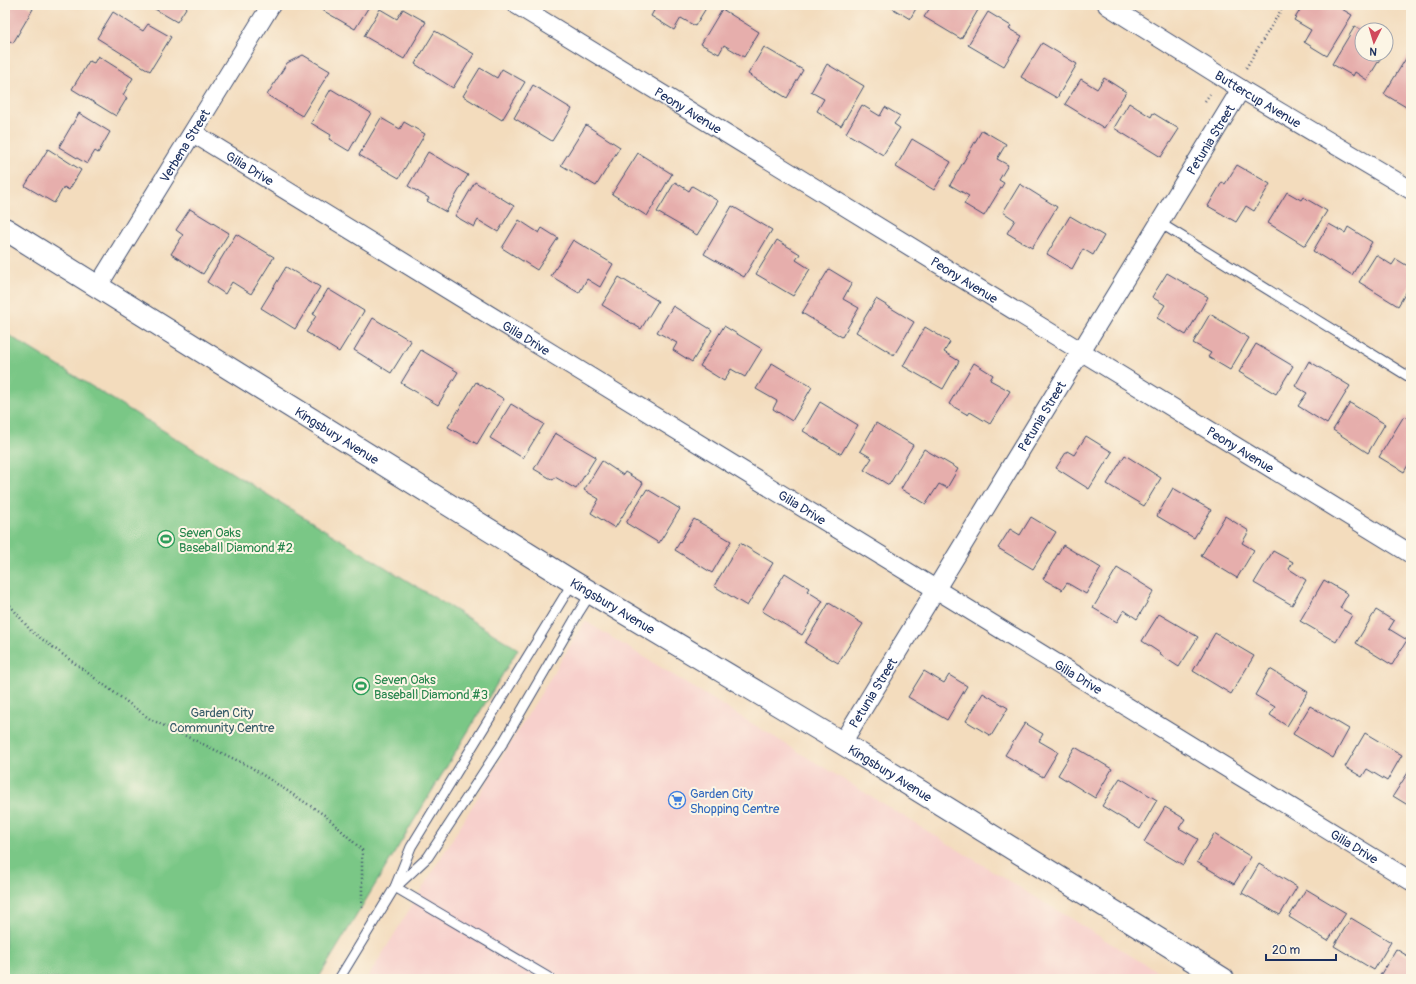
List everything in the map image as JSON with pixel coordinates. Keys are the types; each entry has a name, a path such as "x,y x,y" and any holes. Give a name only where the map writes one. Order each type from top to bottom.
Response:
{"street":[{"name":"Verbena Street","path":"98,286 271,5"},
{"name":"Peony Avenue","path":"517,5 1411,554"},
{"name":"Buttercup Avenue","path":"1108,5 1234,85 1411,190"},
{"name":"Petunia Street","path":"842,743 1160,223 1234,85"},
{"name":"Gilia Drive","path":"193,133 1411,881"},
{"name":"Kingsbury Avenue","path":"5,229 573,582 842,743 1223,979"}],"lane":[{"path":"1160,223 1411,378"},
{"path":"339,979 395,887 411,847 573,582"},
{"path":"395,887 428,857 504,741 579,612 592,593"},
{"path":"395,887 551,979"}],"path":[{"path":"1205,101 1213,89 1234,85 1284,5"},
{"path":"5,599 31,631 150,719 249,766 326,816 362,850 362,910 376,919"}],"shaded area":[{"name":"Garden City Shopping Centre","path":"585,621 1169,979 367,979"}],"green space":[{"name":"Garden City Community Centre","path":"5,333 518,649 318,979 5,979"}],"building":[{"path":"5,5 27,5 33,9 13,43 5,38"},
{"path":"148,5 188,5 177,22"},
{"path":"318,5 370,5 355,29 317,7"},
{"path":"657,5 708,5 695,26 681,18 674,30 651,16"},
{"path":"887,5 918,5 910,19"},
{"path":"932,5 981,5 961,39 924,17"},
{"path":"1303,5 1335,5 1352,15 1327,56 1304,42 1311,30 1294,20"},
{"path":"380,9 397,19 403,9 426,22 404,59 364,36"},
{"path":"722,9 759,32 744,57 724,45 719,54 701,44"},
{"path":"113,12 143,31 148,24 171,37 150,71 97,38"},
{"path":"988,12 1011,26 1009,29 1022,36 1004,66 968,45"},
{"path":"1354,28 1354,62 1378,62 1367,80 1355,72 1353,76 1332,64"},
{"path":"435,31 474,54 453,88 415,64"},
{"path":"1042,43 1077,64 1057,98 1021,77"},
{"path":"764,47 803,70 787,98 748,74"},
{"path":"1410,52 1411,53 1411,110 1384,94"},
{"path":"303,55 330,71 302,116 267,95 287,63"},
{"path":"98,56 133,78 123,95 127,98 116,116 72,89 89,61 94,63"},
{"path":"827,64 864,86 841,126 817,111 824,99 811,92"},
{"path":"480,68 497,78 502,69 525,82 502,120 463,96"},
{"path":"1104,78 1126,92 1104,128 1065,104 1081,79 1097,89"},
{"path":"533,85 572,109 552,141 514,118"},
{"path":"331,89 371,113 349,151 329,139 331,135 311,123"},
{"path":"1129,103 1151,117 1153,113 1179,129 1161,157 1114,128"},
{"path":"862,105 880,116 885,107 900,116 894,124 900,128 883,155 846,133"},
{"path":"79,113 110,132 98,153 95,151 87,164 59,147"},
{"path":"381,118 400,129 404,122 425,134 399,178 359,155"},
{"path":"586,125 620,147 596,186 561,165"},
{"path":"982,130 1006,144 997,159 1008,165 999,180 1004,183 984,216 964,204 969,196 950,185"},
{"path":"912,139 951,162 934,190 896,167"},
{"path":"48,149 81,170 69,190 64,187 54,203 25,186"},
{"path":"428,152 468,175 446,212 427,201 429,198 408,186"},
{"path":"638,153 672,174 647,216 612,194"},
{"path":"1237,165 1270,184 1254,211 1246,206 1236,222 1208,206 1222,182 1225,184"},
{"path":"475,182 514,206 498,232 478,220 474,227 455,216"},
{"path":"675,182 689,191 692,186 718,201 697,235 657,212"},
{"path":"1020,184 1057,207 1032,248 1007,233 1015,220 1003,212"},
{"path":"1287,192 1301,200 1303,197 1327,211 1305,246 1268,223"},
{"path":"732,206 772,230 744,277 704,254"},
{"path":"190,209 229,233 203,274 171,254 183,235 176,230"},
{"path":"1070,216 1104,236 1093,255 1083,249 1072,269 1047,254"},
{"path":"519,220 539,233 542,228 558,238 537,270 502,248"},
{"path":"1329,224 1345,233 1348,227 1372,242 1352,275 1313,251"},
{"path":"236,234 274,257 251,294 232,282 225,294 207,282"},
{"path":"573,240 613,264 600,287 587,279 579,293 551,276"},
{"path":"777,240 800,254 796,260 810,269 793,296 756,274"},
{"path":"1376,255 1392,265 1396,259 1411,268 1411,284 1398,306 1359,282"},
{"path":"286,267 320,287 295,329 261,308"},
{"path":"829,269 852,283 843,299 859,308 842,337 802,313"},
{"path":"1167,273 1208,297 1186,335 1157,318 1165,305 1152,297"},
{"path":"619,277 658,301 641,329 602,305"},
{"path":"328,289 364,311 339,352 306,332 316,316 313,314"},
{"path":"876,299 914,322 894,355 856,332"},
{"path":"673,306 712,330 692,362 673,350 677,343 657,332"},
{"path":"1210,314 1249,338 1230,370 1208,357 1211,353 1193,343"},
{"path":"373,318 411,341 391,373 354,350"},
{"path":"724,326 762,349 745,377 731,369 724,381 700,366"},
{"path":"925,327 950,342 944,352 959,361 943,389 903,366"},
{"path":"1256,344 1293,366 1276,394 1239,372"},
{"path":"421,350 458,372 438,405 401,383"},
{"path":"1309,361 1350,386 1327,424 1298,406 1307,393 1295,386"},
{"path":"772,363 812,387 792,421 773,409 777,401 756,389"},
{"path":"974,363 993,375 990,380 1010,391 990,424 970,412 968,415 949,404"},
{"path":"476,382 504,399 477,444 448,427"},
{"path":"820,402 858,425 841,454 803,431"},
{"path":"1350,403 1385,424 1368,453 1333,430"},
{"path":"511,404 544,424 523,458 490,438"},
{"path":"1404,416 1411,421 1411,460 1404,472 1379,457"},
{"path":"876,423 913,445 889,485 864,470 872,458 860,451"},
{"path":"555,433 596,457 576,489 555,477 553,480 534,469"},
{"path":"1086,436 1112,452 1089,489 1056,468 1067,451 1074,455"},
{"path":"924,449 958,469 947,488 939,484 926,504 901,489"},
{"path":"1125,455 1161,478 1144,506 1107,484"},
{"path":"602,461 623,475 625,472 643,483 615,528 591,513 599,499 584,490"},
{"path":"1173,488 1211,510 1194,538 1157,516"},
{"path":"647,489 680,509 659,543 626,523"},
{"path":"1225,516 1249,531 1242,543 1254,550 1237,578 1201,556"},
{"path":"1031,517 1056,532 1033,569 998,548 1010,529 1020,535"},
{"path":"694,519 731,541 712,573 675,550"},
{"path":"740,543 773,563 747,606 714,586"},
{"path":"1063,545 1101,568 1086,594 1067,583 1062,590 1043,579"},
{"path":"1273,551 1293,562 1289,569 1306,580 1292,605 1254,583"},
{"path":"1117,568 1154,591 1137,619 1124,610 1117,622 1093,608"},
{"path":"785,573 809,588 807,591 823,601 802,635 762,611"},
{"path":"1324,580 1348,594 1340,608 1352,615 1336,642 1300,621"},
{"path":"829,603 863,624 838,663 805,643"},
{"path":"1376,610 1394,621 1389,629 1407,640 1392,665 1356,643"},
{"path":"1159,614 1198,637 1179,667 1142,641"},
{"path":"1215,633 1254,656 1231,694 1193,671"},
{"path":"1270,669 1308,692 1287,726 1270,715 1275,707 1255,695"},
{"path":"924,671 944,683 949,675 967,686 947,720 908,697"},
{"path":"983,693 1008,708 991,736 966,721"},
{"path":"1310,706 1349,729 1333,758 1293,734"},
{"path":"1025,723 1043,734 1039,741 1058,752 1043,777 1005,755"},
{"path":"1365,733 1402,755 1387,781 1367,769 1362,777 1345,767"},
{"path":"1075,747 1112,769 1095,798 1058,775"},
{"path":"1411,768 1411,807 1393,796"},
{"path":"1120,778 1157,800 1140,829 1102,806"},
{"path":"1165,807 1185,819 1179,828 1198,839 1183,865 1144,842"},
{"path":"1214,834 1251,857 1234,884 1197,862"},
{"path":"1259,864 1297,887 1280,915 1242,893"},
{"path":"1306,889 1346,913 1328,941 1289,917"},
{"path":"1351,918 1391,942 1374,970 1334,946"},
{"path":"1396,949 1411,958 1411,979 1378,979"}],"place":[{"name":"Seven Oaks Baseball Diamond #2","path":"166,539"},
{"name":"Seven Oaks Baseball Diamond #3","path":"361,686"},
{"name":"Garden City Shopping Centre","path":"677,800"}]}
